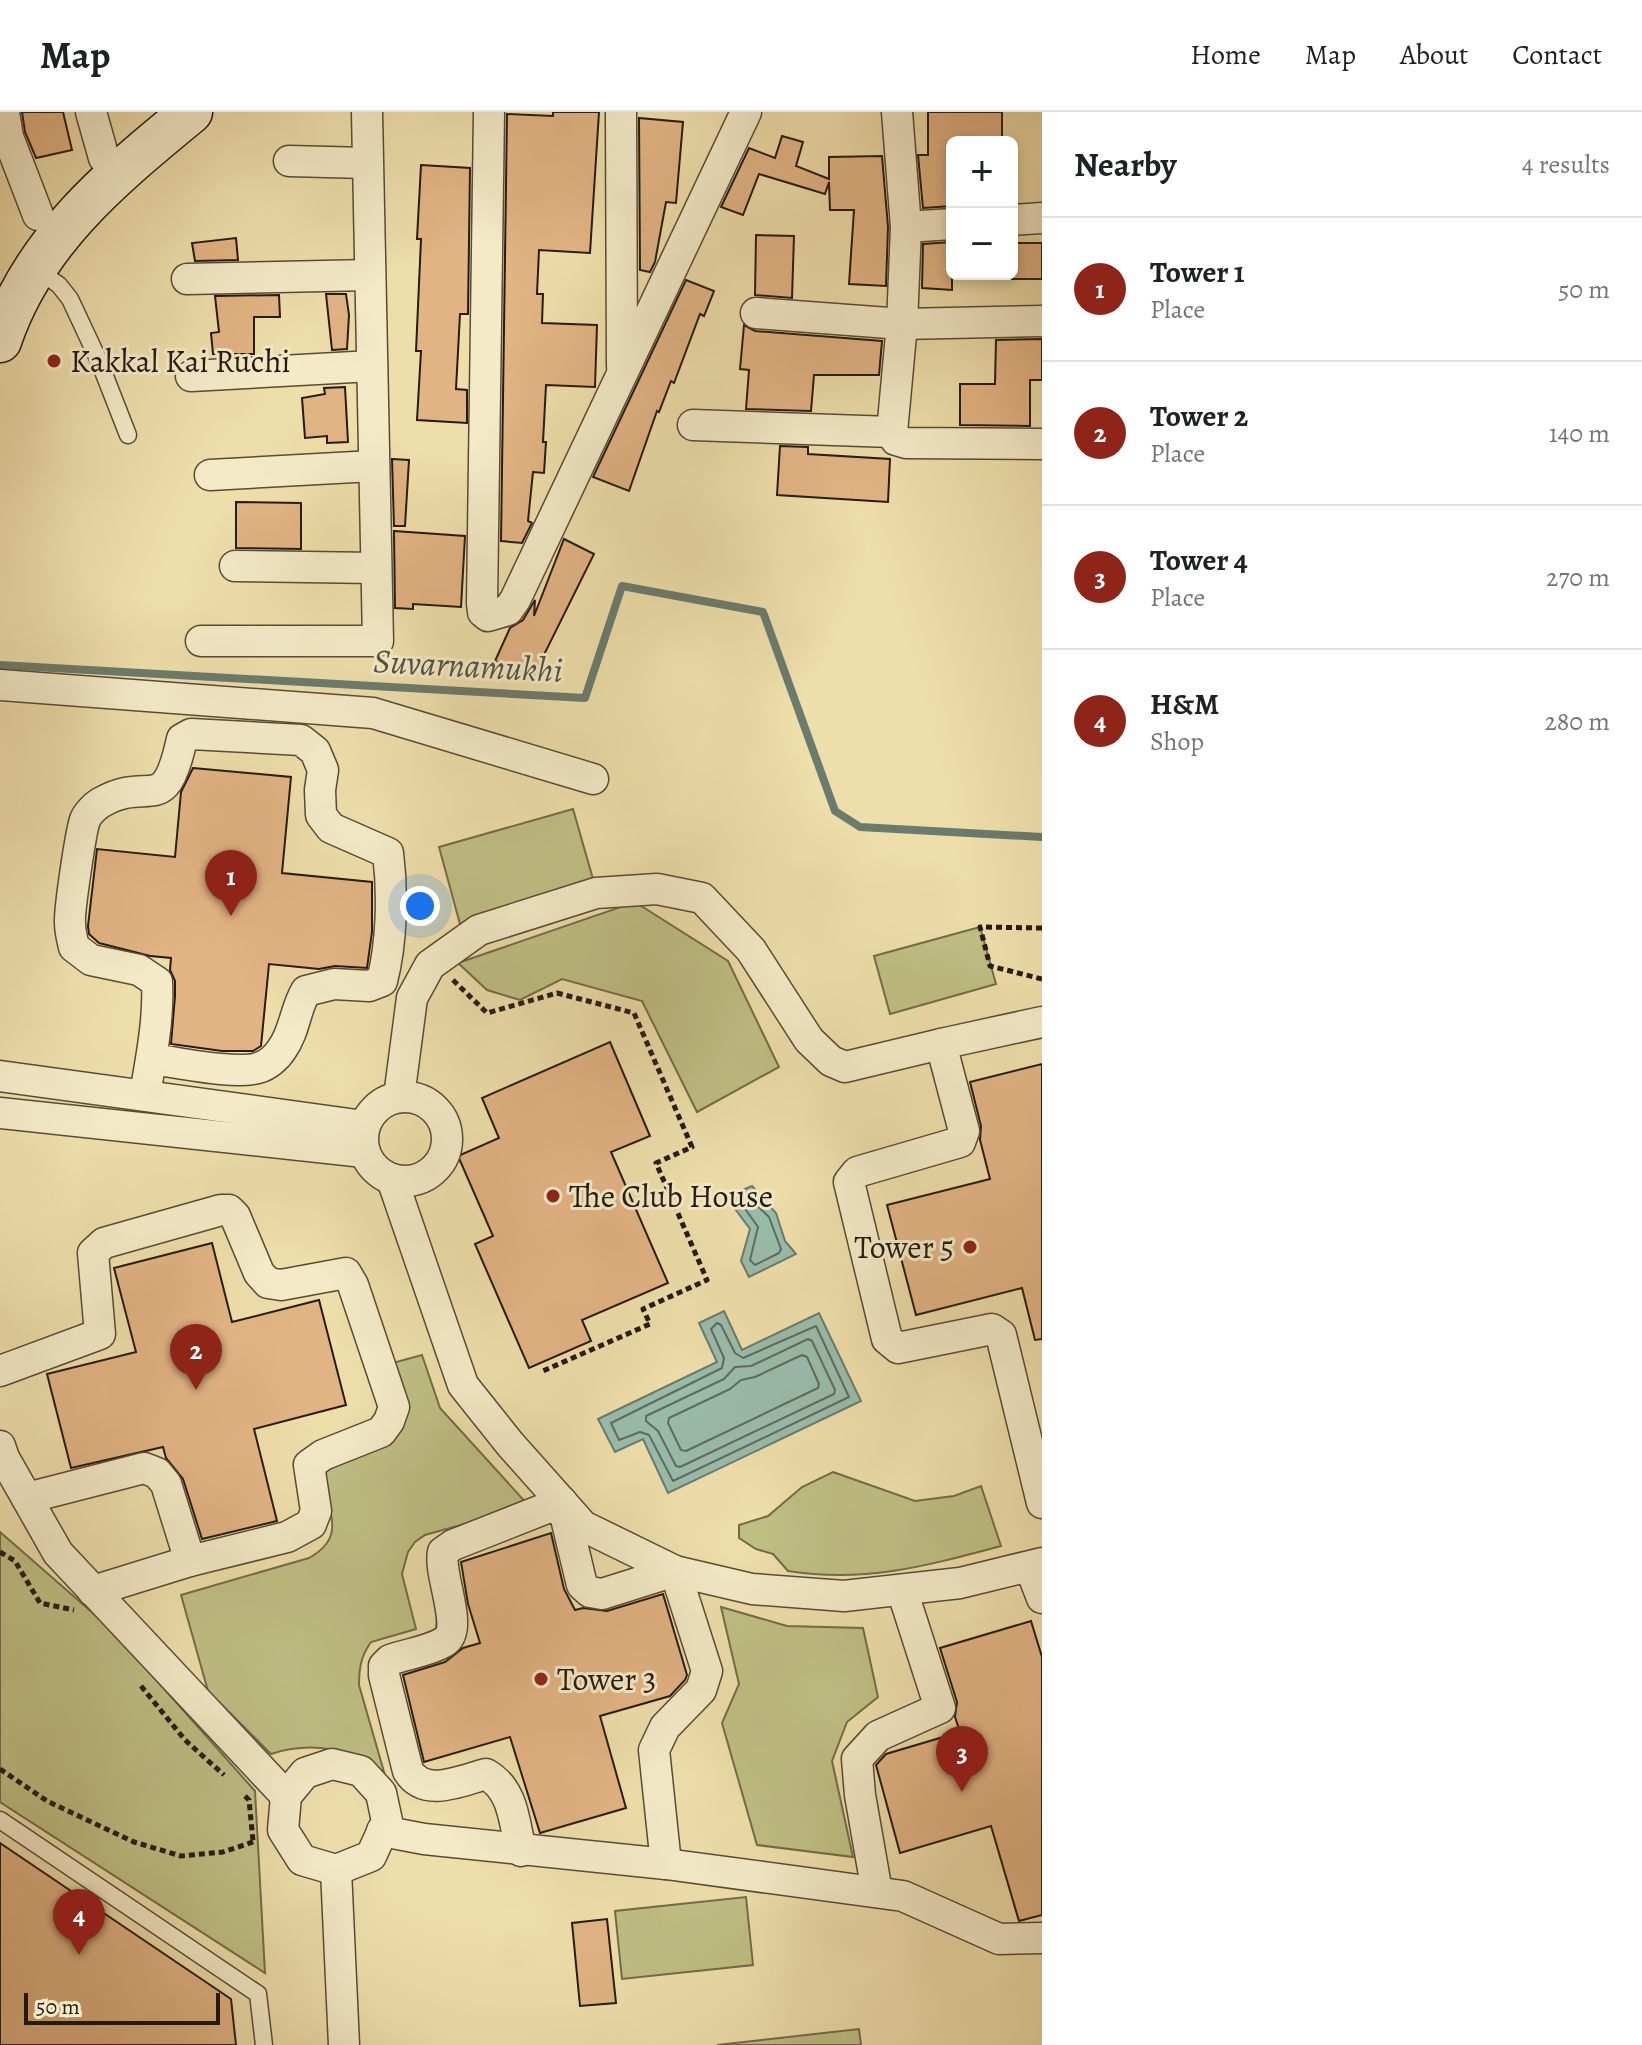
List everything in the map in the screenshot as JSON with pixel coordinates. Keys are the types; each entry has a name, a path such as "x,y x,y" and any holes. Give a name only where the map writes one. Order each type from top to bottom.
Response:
{"main road":[{"path":"0,301 16,255 38,215 104,158 170,112"},
{"path":"0,341 10,311 76,212 170,112"}],"street":[{"path":"4,112 8,137 38,215"},
{"path":"91,112 104,158"},
{"path":"201,641 378,641 367,112"},
{"path":"489,112 482,603 483,612 488,616 508,610 515,600 746,112"},
{"path":"621,112 622,373"},
{"path":"897,112 906,227 902,324 892,432 896,440 906,443 1042,444"},
{"path":"289,161 367,163"},
{"path":"1018,220 1042,218"},
{"path":"906,227 946,224"},
{"path":"187,279 370,275"},
{"path":"756,313 902,324 1042,321"},
{"path":"191,376 372,366"},
{"path":"693,425 892,432"},
{"path":"210,475 373,466"},
{"path":"235,566 375,568"},
{"path":"0,685 373,713 593,779"},
{"path":"145,1095 159,1006 157,982 139,970 91,960 74,947 69,921 85,818 100,802 126,794 150,793 168,784 175,771 182,739 191,734 301,740 315,751 323,770 321,815 331,828 388,853 391,877 386,964 382,981 369,986 334,984 306,991 283,1048 274,1058 257,1068 225,1069 151,1059"},
{"path":"399,1097 412,998 430,966 479,930 596,893 657,889 702,898 751,950 809,1040 831,1061 845,1067 1042,1022"},
{"path":"386,964 430,966"},
{"path":"941,1044 964,1131 960,1142 857,1172 849,1182 887,1339 898,1348 992,1329 1001,1335 1034,1429 1042,1503"},
{"path":"0,1076 145,1095 364,1139"},
{"path":"399,1097 422,1100 432,1107 440,1116 447,1139 440,1161 433,1170 412,1181 392,1179 375,1169 364,1139 377,1106 399,1097"},
{"path":"0,1113 364,1139"},
{"path":"392,1179 463,1385 583,1526 675,1571 752,1589 844,1596 960,1583 1036,1565 1042,1598"},
{"path":"0,1371 100,1334 93,1253 104,1243 221,1210 229,1210 235,1216 259,1273 268,1283 281,1285 346,1273 353,1285 394,1407 381,1432 323,1455 309,1465 316,1511 311,1524 287,1537 190,1561 89,1605"},
{"path":"0,1446 89,1605 286,1796"},
{"path":"27,1498 144,1468 157,1473 166,1484 190,1561"},
{"path":"562,1502 582,1585 590,1592 602,1594 675,1571"},
{"path":"521,1851 508,1796 500,1782 486,1774 436,1787 422,1785 413,1779 408,1771 384,1666 390,1660 445,1642 452,1633 453,1621 440,1563 443,1552 453,1545 562,1502"},
{"path":"666,1864 654,1750 665,1727 701,1690 707,1671 675,1571"},
{"path":"877,1892 857,1759 878,1736 940,1708 902,1590"},
{"path":"332,1764 361,1771 381,1793 387,1821 371,1856 336,1870 302,1860 283,1830 286,1796 305,1773 332,1764"},
{"path":"382,1831 521,1851 666,1864 903,1896 999,1939 1042,1938"},
{"path":"336,1870 344,2045"}],"lane":[{"path":"36,269 59,285 70,299 128,435"},
{"path":"0,1820 258,1994 264,2045"}],"path":[{"path":"1042,928 980,927 990,966 1042,979"},
{"path":"430,966 487,1013 557,993 634,1013 692,1147 656,1163 707,1280 643,1309 650,1324 543,1371"},
{"path":"0,1552 15,1561 40,1603 74,1610 89,1605"},
{"path":"137,1681 185,1740 229,1778"},
{"path":"0,1769 47,1801 134,1842 181,1856 223,1852 253,1841 249,1800 239,1789"}],"green space":[{"path":"573,809 595,886 460,924 439,847"},
{"path":"635,902 728,961 779,1067 697,1112 642,1001 562,979 520,1000 487,990 458,963"},
{"path":"980,927 996,984 890,1014 874,956"},
{"path":"422,1355 440,1408 529,1506 425,1535 408,1552 402,1574 416,1629 371,1642 359,1673 359,1685 384,1772 357,1757 329,1749 301,1748 271,1754 208,1691 181,1595 309,1558 323,1548 332,1528 326,1494 326,1469 376,1443 389,1364"},
{"path":"833,1472 915,1501 954,1496 981,1486 1001,1546 896,1570 844,1575 788,1571 773,1554 756,1549 739,1538 739,1525 768,1516 802,1487"},
{"path":"0,1532 110,1628 255,1791 265,1973 0,1802"},
{"path":"721,1607 787,1626 863,1628 878,1697 847,1722 832,1761 853,1857 757,1845 722,1723 739,1684"},
{"path":"746,1897 753,1965 622,1979 615,1911"},
{"path":"859,2029 861,2045 717,2045"}],"water":[{"path":"752,1186 776,1213 785,1241 796,1254 749,1277 741,1261 750,1229 726,1197"},
{"path":"724,1311 742,1350 819,1313 861,1401 668,1493 643,1439 615,1452 598,1419 717,1362 699,1323"}],"building":[{"path":"22,112 63,112 72,150 36,158 25,132"},
{"path":"553,112 599,112 590,253 539,250 537,294 543,294 542,323 597,325 595,387 546,385 544,473 533,472 528,521 532,523 522,543 501,541 507,114 553,116"},
{"path":"928,112 1002,112 1002,136 946,136 946,206 923,208 918,155 928,155"},
{"path":"639,118 683,122 676,203 666,202 655,262 650,272 640,270"},
{"path":"782,136 803,142 796,166 829,179 829,157 882,156 888,227 886,286 849,284 854,210 830,210 829,182 825,194 759,174 743,215 721,207 749,148 775,158"},
{"path":"421,165 470,168 468,314 460,314 456,389 467,390 467,423 417,420 421,351 416,351"},
{"path":"756,235 794,236 792,298 755,295"},
{"path":"236,238 238,260 195,261 192,243"},
{"path":"946,242 946,280 952,280 952,290 922,288 923,244"},
{"path":"1018,243 1042,243 1042,279 1018,279"},
{"path":"686,280 714,291 704,316 700,314 674,383 671,381 657,411 629,491 593,477"},
{"path":"326,294 346,294 349,315 347,349 332,350"},
{"path":"279,295 280,317 254,317 254,354 213,354 211,333 219,332 215,296"},
{"path":"744,325 755,331 882,341 879,375 814,375 811,411 746,409 749,370 740,369"},
{"path":"1042,339 1042,380 1030,380 1030,426 960,425 960,384 995,384 996,340"},
{"path":"345,387 348,442 327,443 327,436 305,438 302,398 325,394 324,388"},
{"path":"780,446 808,447 808,454 890,459 888,502 777,495"},
{"path":"392,459 409,460 405,526 394,526"},
{"path":"236,502 301,503 301,549 236,548"},
{"path":"394,531 465,536 461,607 413,604 413,609 395,608"},
{"path":"564,539 594,554 532,679 495,661 510,628 523,620 535,600 534,616"},
{"path":"193,768 291,777 282,873 372,882 372,932 367,968 335,966 319,969 269,964 261,1046 253,1051 222,1051 171,1044 175,981 170,970 171,958 99,943 89,934 97,849 175,857 181,792"},
{"name":"The Club House","path":"610,1042 650,1136 611,1152 668,1283 582,1320 591,1341 529,1368 475,1244 493,1236 458,1156 499,1138 482,1098"},
{"name":"Tower 5","path":"1042,1064 1042,1339 1035,1340 1022,1288 916,1315 887,1205 990,1179 970,1082"},
{"path":"212,1243 232,1322 319,1300 346,1405 254,1429 277,1521 202,1539 183,1479 166,1458 163,1447 71,1468 47,1374 136,1352 114,1268"},
{"name":"Tower 3","path":"551,1533 564,1589 575,1610 607,1611 663,1594 687,1675 670,1696 600,1716 626,1808 540,1833 510,1737 424,1762 403,1675 445,1662 463,1648 480,1643 468,1604 461,1562"},
{"path":"1031,1621 1042,1657 1042,1915 1019,1921 991,1826 900,1853 876,1765 886,1754 960,1732 955,1717 957,1702 940,1648"},
{"path":"0,1843 231,1999 236,2045 0,2045"},
{"path":"607,1919 616,2003 580,2006 572,1923"}],"waterway":[{"name":"Suvarnamukhi","path":"0,665 585,698 622,586 763,612 835,811 860,827 1042,837"}],"place":[{"name":"Kakkal Kai Ruchi","path":"54,361"},
{"name":"Tower 1","path":"231,916"},
{"name":"The Club House","path":"553,1196"},
{"name":"Tower 5","path":"970,1247"},
{"name":"Tower 2","path":"196,1390"},
{"name":"Tower 3","path":"541,1679"},
{"name":"Tower 4","path":"962,1792"},
{"name":"H&M","path":"79,1955"}]}
